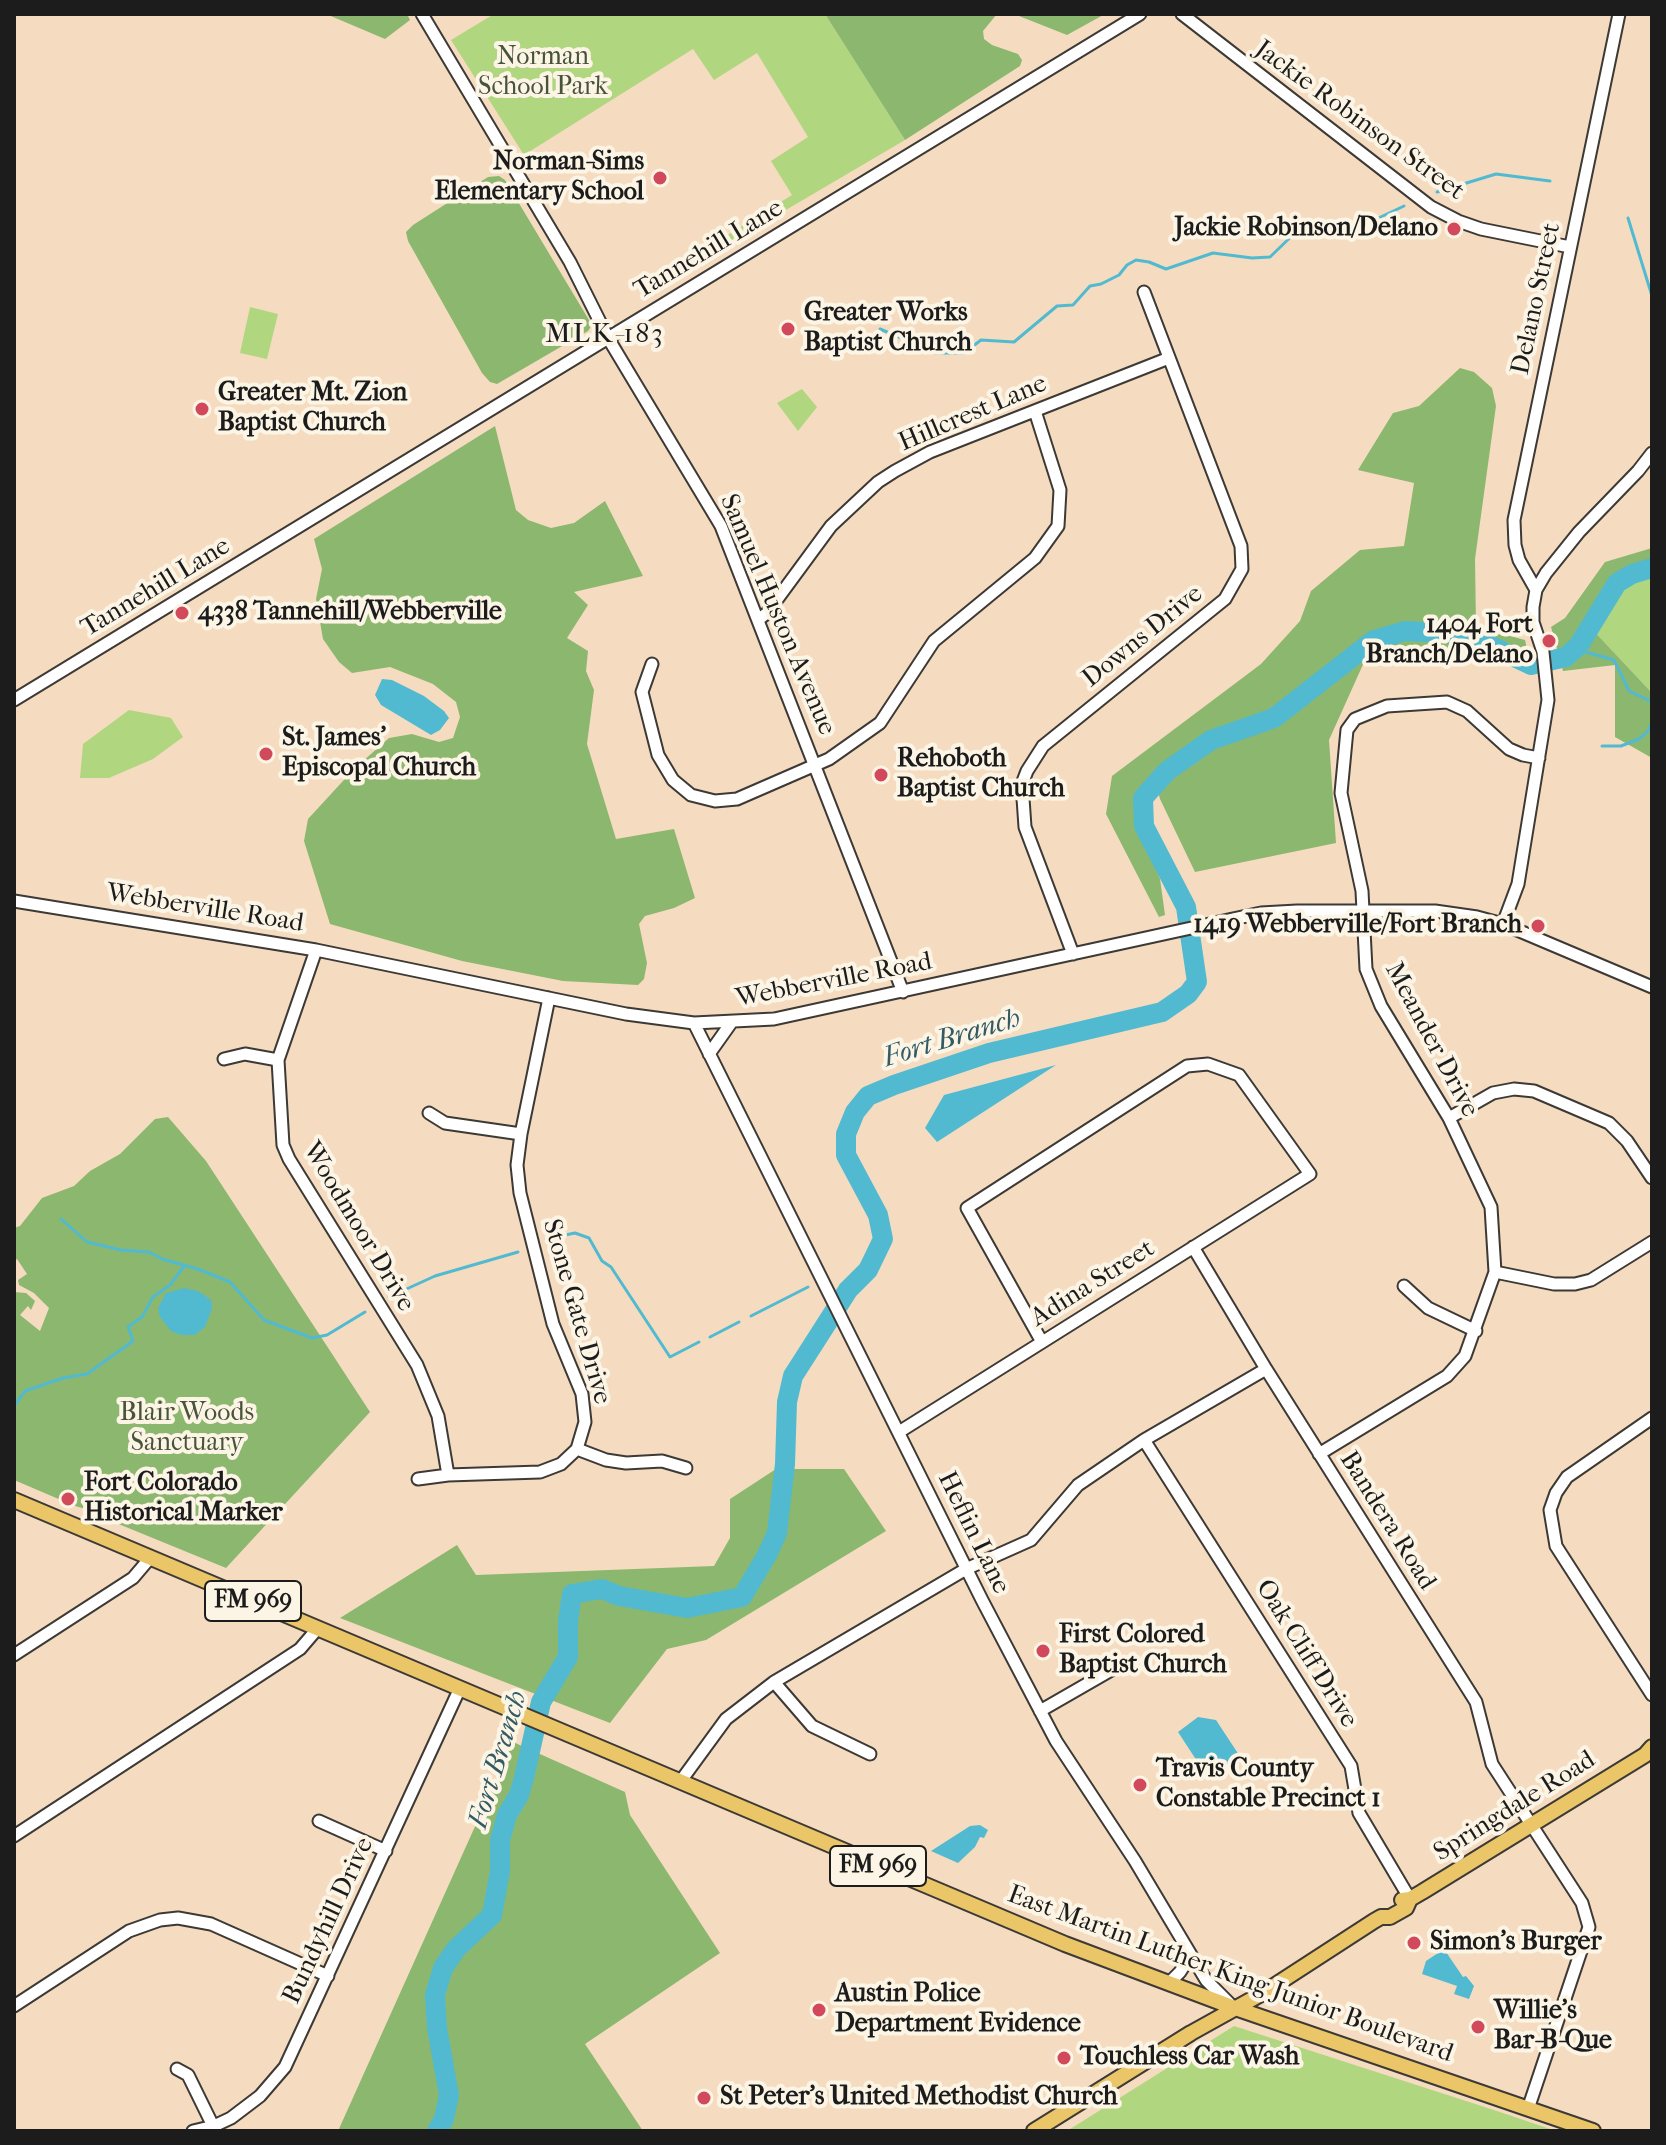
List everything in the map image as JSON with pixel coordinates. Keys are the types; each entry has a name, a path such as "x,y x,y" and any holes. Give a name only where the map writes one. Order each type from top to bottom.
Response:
{"main road":[{"name":"East Martin Luther King Junior Boulevard","path":"14,1500 1038,1933 1235,2008 1593,2131"},
{"name":"Springdale Road","path":"1034,2131 1381,1917 1386,1909 1401,1900 1410,1899 1650,1752"}],"street":[{"name":"Samuel Huston Avenue","path":"422,14 570,262 608,338 715,514 903,992"},
{"name":"Tannehill Lane","path":"14,700 1140,14"},
{"name":"Jackie Robinson Street","path":"1182,14 1431,207 1477,228 1570,247"},
{"name":"Delano Street","path":"1536,590 1519,560 1514,520 1619,14"},
{"name":"Downs Drive","path":"1073,954 1025,827 1022,784 1027,771 1043,746 1225,599 1242,569 1241,546 1144,292"},
{"name":"Hillcrest Lane","path":"758,620 831,526 878,482 930,452 1169,358"},
{"path":"652,664 642,692 658,755 673,780 691,795 715,801 737,799 816,766 880,723 934,641 1035,558 1058,526 1060,490 1035,411"},
{"path":"1503,924 1517,889 1548,688 1543,652 1536,634 1533,607 1536,590 1579,532 1652,453"},
{"name":"Meander Drive","path":"1319,1454 1447,1376 1465,1356 1495,1272 1491,1207 1449,1118 1375,995 1364,955 1364,910 1359,871 1340,780 1345,737 1355,719 1387,706 1447,702 1467,711 1509,749 1539,758"},
{"name":"Webberville Road","path":"14,901 316,950 660,1020 694,1023 774,1019 1261,913 1435,911 1477,917 1503,924 1652,987"},
{"name":"Woodmoor Drive","path":"316,950 278,1060 283,1145 417,1365 438,1416 448,1475"},
{"name":"Stone Gate Drive","path":"549,998 517,1165 520,1193 553,1324 582,1394 585,1422 577,1449"},
{"name":"Heflin Lane","path":"694,1023 966,1569 1056,1741 1135,1861 1206,1980 1235,2008"},
{"path":"709,1054 731,1023"},
{"path":"224,1059 245,1054 278,1060"},
{"name":"Adina Street","path":"899,1432 1310,1174 1239,1075 1208,1064 1187,1066 967,1208 1042,1342"},
{"path":"1449,1118 1493,1093 1514,1089 1534,1091 1609,1123 1627,1141 1652,1178"},
{"path":"429,1113 445,1123 521,1134"},
{"path":"1495,1272 1554,1284 1575,1284 1591,1280 1652,1242"},
{"name":"Bandera Road","path":"1193,1247 1266,1369 1476,1702 1492,1764 1582,1903 1589,1927 1528,2109"},
{"path":"1404,1286 1428,1308 1476,1331"},
{"path":"680,1782 726,1719 774,1682 966,1569 1031,1540 1078,1485 1144,1440 1266,1369"},
{"path":"1652,1418 1567,1477 1556,1493 1550,1510 1556,1546 1652,1695"},
{"name":"Oak Cliff Drive","path":"1144,1440 1351,1766 1359,1813 1410,1899"},
{"path":"418,1479 540,1472 561,1464 577,1449 616,1462 662,1461 686,1468"},
{"path":"14,1655 133,1578 150,1558"},
{"path":"14,1836 300,1649 318,1628"},
{"path":"1040,1711 1120,1665"},
{"path":"774,1682 812,1726 870,1754"},
{"name":"Bundyhill Drive","path":"193,2131 215,2128 246,2107 273,2082 293,2052 460,1688"},
{"path":"319,1821 386,1851"},
{"path":"14,2006 129,1931 160,1920 178,1918 211,1924 328,1976"},
{"path":"1169,1983 1191,1955"},
{"path":"177,2069 188,2075 215,2128"}],"green space":[{"path":"326,14 407,14 410,20 385,39"},
{"name":"Norman School Park","path":"494,14 825,14 905,140 716,251 713,244 792,195 771,161 808,137 757,53 714,80 693,49 524,155 451,40"},
{"path":"825,14 997,14 983,31 984,39 1018,54 1022,60 1020,66 905,140"},
{"path":"1014,14 1105,14 1067,35"},
{"path":"499,176 505,180 592,325 588,331 497,384 490,382 482,373 408,241 406,232 488,177"},
{"path":"250,307 278,314 267,359 240,353"},
{"path":"1460,368 1474,372 1492,388 1496,406 1475,559 1476,627 1525,640 1533,675 1477,653 1383,647 1365,660 1329,740 1336,843 1195,872 1160,799 1154,777 1139,795 1139,824 1160,879 1165,915 1159,917 1106,814 1112,776 1261,664 1300,621 1311,591 1360,550 1404,546 1414,483 1358,470 1393,413 1419,406"},
{"path":"802,389 817,407 798,431 777,403"},
{"path":"495,426 516,510 528,520 551,528 574,523 605,501 643,576 574,592 588,605 567,638 588,651 586,671 594,690 587,744 616,839 674,829 695,898 645,916 639,924 647,963 644,979 638,985 563,981 462,961 330,924 304,841 308,819 354,769 389,738 412,734 439,742 453,738 460,717 456,702 433,684 390,667 352,673 339,662 323,639 316,599 322,569 314,539"},
{"path":"1652,548 1652,569 1618,585 1590,627 1652,693 1652,758 1615,737 1615,665 1563,671 1551,627 1565,618 1605,562"},
{"path":"1652,569 1652,693 1590,627 1618,585"},
{"path":"129,710 171,718 183,737 153,759 109,778 80,778 83,744"},
{"name":"Blair Woods Sanctuary","path":"168,1117 206,1161 370,1412 226,1568 14,1480 14,1292 26,1293 35,1301 31,1310 28,1306 20,1315 40,1331 49,1308 34,1293 19,1285 18,1280 27,1274 17,1259 14,1261 14,1228 20,1226 42,1198 74,1186 90,1171 120,1154 155,1119"},
{"path":"776,1469 844,1469 886,1531 706,1640 667,1649 610,1723 340,1618 457,1545 476,1575 714,1566 730,1538 730,1499"},
{"path":"513,1742 625,1792 630,1815 720,1953 585,2044 643,2131 338,2131"},
{"path":"1234,2026 1497,2111 1556,2131 1067,2131"}],"water":[{"path":"382,679 392,680 424,696 449,718 440,730 431,735 381,705 375,695"},
{"path":"1056,1065 937,1142 925,1128 944,1095"},
{"path":"184,1288 198,1291 211,1300 212,1309 205,1327 195,1335 171,1331 160,1317 158,1308 166,1293"},
{"path":"1198,1717 1216,1720 1243,1761 1210,1781 1178,1732"},
{"path":"980,1825 988,1830 984,1838 980,1837 975,1847 958,1863 931,1851 970,1826"},
{"path":"1444,1949 1463,1977 1466,1976 1474,1986 1469,1999 1454,1994 1457,1986 1422,1974 1426,1961"}],"waterway":[{"path":"1437,192 1496,174 1550,181"},
{"path":"880,329 936,353 964,353 981,340 1014,342 1057,306 1073,305 1090,286 1119,275 1136,260 1166,269 1213,253 1270,257 1301,227 1370,222 1404,206"},
{"path":"1628,218 1652,296"},
{"name":"Fort Branch","path":"437,2131 444,2119 449,2095 437,2028 435,1995 443,1968 456,1949 492,1915 500,1871 500,1840 507,1815 519,1795 541,1702 568,1657 572,1594 602,1589 619,1596 687,1608 742,1597 777,1533 785,1464 787,1402 793,1376 848,1290 868,1270 883,1239 878,1215 846,1155 846,1134 855,1112 868,1096 894,1085 989,1053 1162,1012 1188,994 1197,982 1186,907 1144,826 1143,798 1167,771 1211,740 1274,718 1374,640 1405,631 1466,634 1531,665 1566,657 1579,645 1617,583 1652,568"},
{"path":"1575,649 1614,660 1629,691 1652,702"},
{"path":"1602,746 1621,746 1639,739 1649,730 1652,722"},
{"path":"61,1219 87,1242 121,1250 149,1252 230,1282 264,1320 312,1338 327,1335 365,1312"},
{"path":"546,1239 575,1233 589,1238 670,1357 699,1342"},
{"path":"389,1297 435,1276 518,1252"},
{"path":"14,1406 25,1391 63,1378 87,1374 133,1341 128,1327 142,1317 153,1297 170,1285 184,1266"},
{"path":"841,1285 854,1284"},
{"path":"751,1316 808,1287"},
{"path":"710,1337 739,1322"}],"place":[{"name":"Norman-Sims Elementary School","path":"660,178"},
{"name":"Jackie Robinson/Delano","path":"1454,229"},
{"name":"Greater Works Baptist Church","path":"788,329"},
{"name":"Greater Mt. Zion Baptist Church","path":"202,409"},
{"name":"4338 Tannehill/Webberville","path":"182,613"},
{"name":"1404 Fort Branch/Delano","path":"1549,641"},
{"name":"St. James' Episcopal Church","path":"266,754"},
{"name":"Rehoboth Baptist Church","path":"881,775"},
{"name":"1419 Webberville/Fort Branch","path":"1538,926"},
{"name":"Fort Colorado Historical Marker","path":"68,1499"},
{"name":"First Colored Baptist Church","path":"1043,1651"},
{"name":"Travis County Constable Precinct 1","path":"1140,1785"},
{"name":"Simon's Burger","path":"1414,1943"},
{"name":"Austin Police Department Evidence","path":"819,2010"},
{"name":"Willie's Bar-B-Que","path":"1478,2027"},
{"name":"Touchless Car Wash","path":"1064,2058"},
{"name":"St Peter's United Methodist Church","path":"704,2098"}],"district":[{"name":"MLK-183","path":"605,335"}]}
